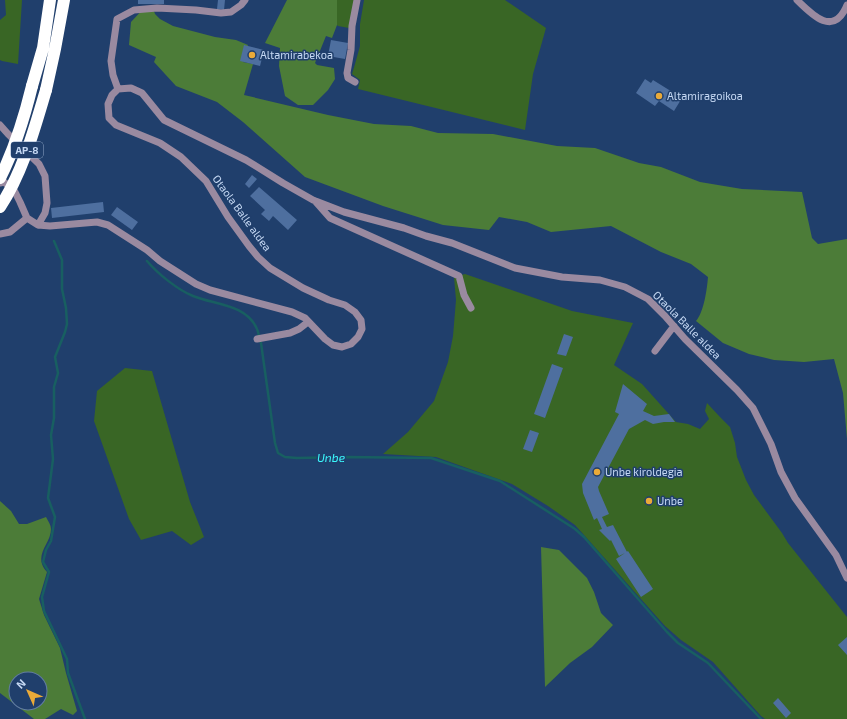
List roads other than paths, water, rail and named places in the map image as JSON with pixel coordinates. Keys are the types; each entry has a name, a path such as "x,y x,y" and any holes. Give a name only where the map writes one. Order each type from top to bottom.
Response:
{"highway":[{"name":"AP-8","path":"1,181 22,124 43,48 50,0"},
{"name":"AP-8","path":"0,207 6,198 23,160 34,130 46,90 64,0"}],"street":[{"path":"118,89 113,75 111,61 117,19 134,10 157,8 231,12 245,0"},
{"path":"355,82 348,78 347,73 351,50 352,26 358,0"},
{"path":"797,0 817,18 830,22 836,21 840,17 847,4"},
{"name":"Otaola Balle aldea","path":"38,225 50,226 96,222 108,225 196,284 210,290 292,312 305,318 325,339 333,345 342,347 351,344 358,337 362,329 361,320 355,312 345,306 303,288 270,268 249,246 228,217 206,181 180,157 160,143 116,125 109,118 108,104 112,94 118,89 131,88 142,93 164,120 246,160 313,200 344,212 452,243 515,268 562,277 600,280 625,287 648,299 753,408 771,444 781,472 795,498 836,555 847,578"},
{"path":"0,125 39,164 45,176 47,203 38,225 27,218 14,190 1,181 3,174 0,171"},
{"name":"Otaola Balle aldea","path":"313,200 330,218 459,276 464,295 471,308"},
{"path":"0,234 10,232 27,218"},
{"path":"257,339 290,333 299,329 308,322"},
{"path":"655,351 674,326"}],"waterway":[{"path":"54,241 62,260 62,289 66,308 67,324 55,357 58,373 54,387 54,418 51,435 53,459 48,498 55,517 51,541 46,550 43,562 49,572 42,597 44,611 67,659 68,673 85,719"},
{"name":"Unbe","path":"147,261 162,276 181,290 193,296 229,306 238,310 252,321 258,331 261,343 275,443 278,453 285,457 297,458 431,458 500,481 575,529 584,537 667,632 678,643 708,663 761,719"}],"place":[{"name":"Altamirabekoa","path":"252,55"},
{"name":"Altamiragoikoa","path":"659,96"},
{"name":"Unbe kiroldegia","path":"597,472"},
{"name":"Unbe","path":"649,501"}]}
